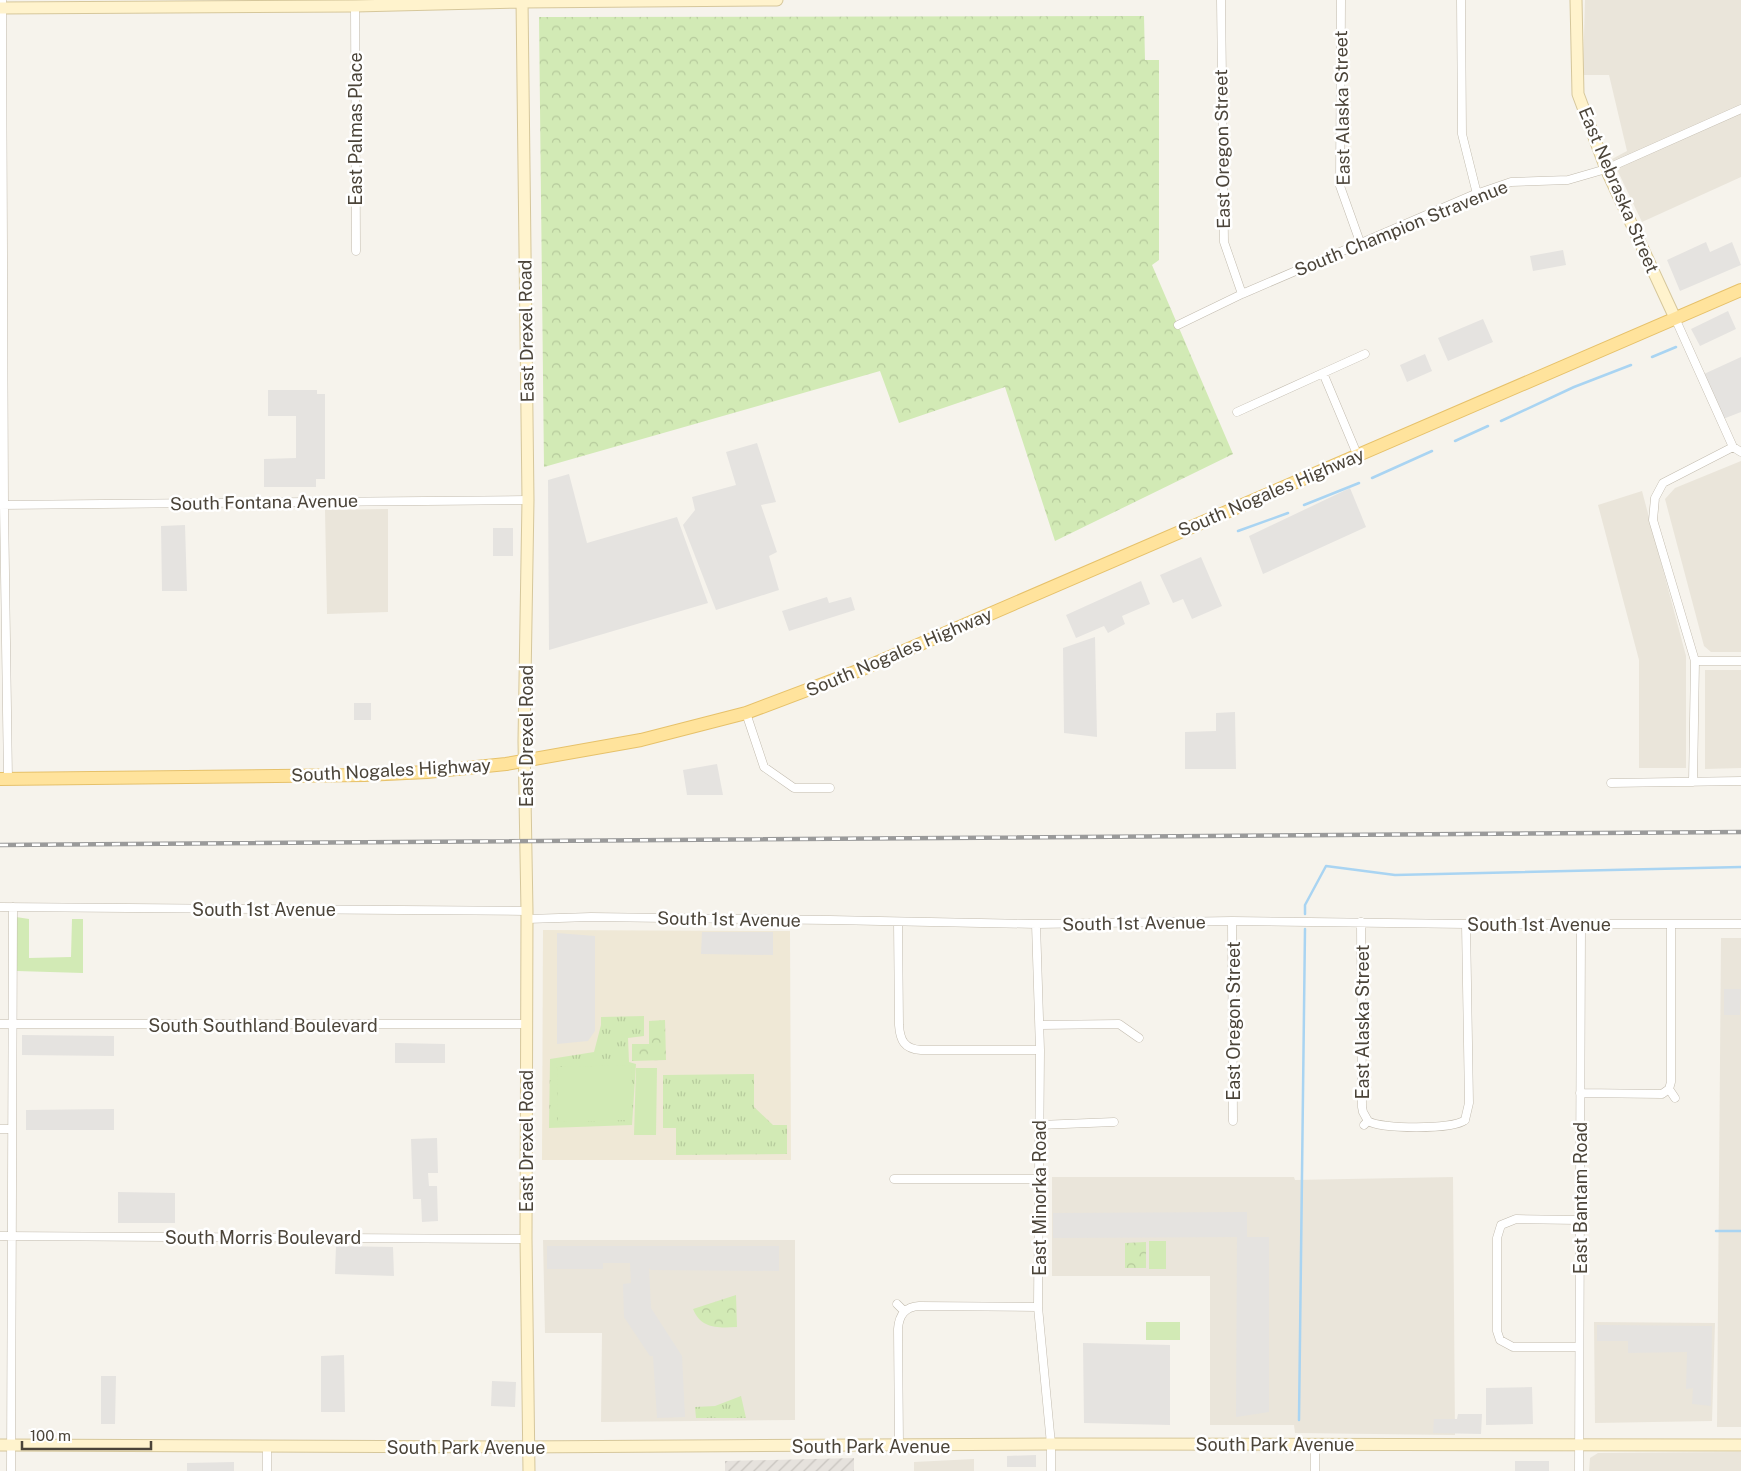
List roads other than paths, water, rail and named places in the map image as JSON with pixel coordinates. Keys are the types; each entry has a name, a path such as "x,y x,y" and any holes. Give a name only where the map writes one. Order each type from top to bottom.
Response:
{"main road":[{"name":"South Nogales Highway","path":"4,779 366,775 427,772 506,764 641,740 746,714 860,670 1741,290"}],"street":[{"path":"4,779 2,5 261,3 355,6 522,1 777,0"},
{"name":"East Oregon Street","path":"1221,0 1224,242 1242,294"},
{"name":"East Alaska Street","path":"1341,0 1340,186 1360,242"},
{"path":"1461,0 1462,134 1477,194"},
{"name":"East Nebraska Street","path":"1576,0 1578,94 1606,169 1675,318"},
{"name":"East Drexel Road","path":"522,1 528,500 524,760 527,915 526,1239 529,1471"},
{"name":"East Palmas Place","path":"355,6 356,251"},
{"name":"South Champion Stravenue","path":"1178,325 1242,294 1360,242 1477,194 1510,182 1568,180 1606,169 1741,109"},
{"path":"1675,318 1733,447 1741,452"},
{"path":"1237,412 1365,354"},
{"path":"1323,373 1357,454"},
{"path":"1693,782 1694,661 1653,520 1655,498 1663,483 1733,447"},
{"name":"South Fontana Avenue","path":"2,505 528,500"},
{"path":"1694,661 1741,661"},
{"path":"746,714 764,767 794,788 830,788"},
{"path":"1611,783 1741,781"},
{"name":"South 1st Avenue","path":"0,907 1036,924 1232,921 1466,924 1741,924"},
{"path":"11,1471 6,1445 11,1236 13,908"},
{"name":"East Oregon Street","path":"1232,921 1233,1121"},
{"path":"898,922 899,1024 904,1044 913,1050 1040,1050"},
{"name":"East Alaska Street","path":"1361,922 1362,1107 1366,1123 1382,1126 1450,1126 1467,1123 1469,1102 1466,924"},
{"name":"East Minorka Road","path":"1036,924 1040,1025 1038,1306 1051,1444 1051,1471"},
{"name":"East Bantam Road","path":"1579,1471 1581,924"},
{"path":"1580,1094 1662,1094 1669,1089 1671,1082 1671,924"},
{"name":"South Southland Boulevard","path":"0,1024 526,1024"},
{"path":"1040,1025 1119,1024 1139,1038"},
{"path":"898,1050 904,1044"},
{"path":"1669,1089 1675,1098"},
{"path":"1040,1125 1114,1122"},
{"path":"0,1129 11,1129"},
{"path":"894,1179 1040,1179"},
{"path":"1579,1347 1513,1347 1500,1344 1497,1331 1497,1238 1500,1222 1516,1219 1580,1220"},
{"name":"South Morris Boulevard","path":"0,1236 526,1239"},
{"path":"897,1304 905,1311"},
{"path":"899,1446 898,1329 900,1318 905,1311 919,1306 1038,1306"},
{"path":"1315,1444 1315,1471"},
{"name":"South Park Avenue","path":"6,1445 528,1447 1315,1444 1741,1446"},
{"path":"268,1446 268,1471"}],"waterway":[{"path":"1652,357 1676,347"},
{"path":"1501,421 1574,387 1631,365"},
{"path":"1455,441 1488,426"},
{"path":"1372,478 1432,451"},
{"path":"1304,505 1359,483"},
{"path":"1238,531 1288,513"},
{"path":"1305,914 1305,905 1326,866 1395,875 1741,867"},
{"path":"1299,1420 1305,929"},
{"path":"1716,1231 1741,1231"}],"railway":[{"path":"0,845 1741,832"}]}
